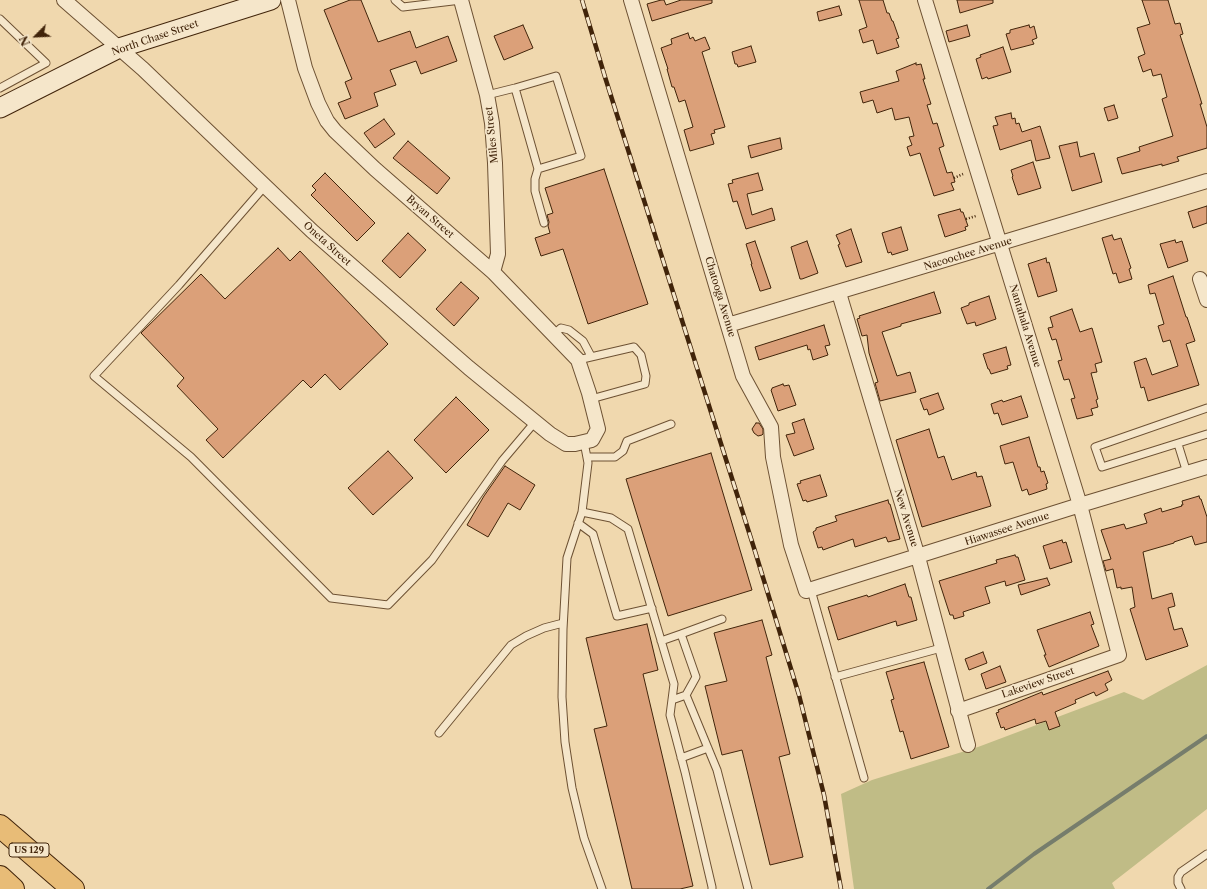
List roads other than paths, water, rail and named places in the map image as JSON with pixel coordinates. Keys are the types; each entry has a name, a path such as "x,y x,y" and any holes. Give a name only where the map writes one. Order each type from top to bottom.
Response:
{"highway":[{"name":"US 129","path":"0,826 73,889"},
{"path":"0,878 13,889"}],"main road":[{"name":"North Chase Street","path":"0,108 119,48 271,0"}],"street":[{"name":"Oneta Street","path":"64,0 143,69 312,231 469,368 550,434 566,444 584,442"},
{"name":"Bryan Street","path":"288,0 305,68 318,103 327,121 335,131 375,169 493,272 554,334 585,358 591,399 598,429 592,440 584,442"},
{"name":"Miles Street","path":"461,0 487,95 492,123 498,254 493,272"},
{"name":"Chatooga Avenue","path":"631,0 743,376 771,427 774,457 791,545 809,591"},
{"name":"Nantahala Avenue","path":"925,0 1080,505 1119,655"},
{"name":"Nacoochee Avenue","path":"728,325 839,293 1207,181"},
{"path":"1200,279 1207,300"},
{"name":"New Avenue","path":"839,293 918,557 968,745"},
{"name":"Hiawassee Avenue","path":"809,591 1080,505 1207,467"},
{"name":"Lakeview Street","path":"958,711 1119,655"}],"lane":[{"path":"395,0 403,7 461,0"},
{"path":"0,19 46,63 0,88"},
{"path":"487,95 556,76 581,156 538,170"},
{"path":"515,88 538,170 535,179 535,191 544,223"},
{"path":"265,186 179,285 94,376 191,457 331,598 388,605 432,560 502,461 535,422"},
{"path":"585,358 634,347 641,355 646,376 645,384 591,399"},
{"path":"1207,408 1095,447 1102,467 1207,434"},
{"path":"586,457 615,457 623,451 627,441 670,424"},
{"path":"584,442 588,463 582,512 567,558 563,624 563,723 568,764 577,810 584,838 602,889"},
{"path":"1178,444 1187,473"},
{"path":"582,512 611,518 628,529 674,684 670,715 712,889"},
{"path":"578,524 593,534 617,616 652,608"},
{"path":"809,591 836,677 864,778"},
{"path":"662,641 722,619"},
{"path":"439,732 511,645 544,628 563,624"},
{"path":"672,700 686,695 696,677 681,634"},
{"path":"836,677 941,648"},
{"path":"686,695 717,770 748,889"},
{"path":"681,758 708,748"},
{"path":"1181,889 1178,883 1180,872 1207,854"}],"waterway":[{"path":"988,889 1034,854 1207,736"}],"railway":[{"path":"582,0 799,695 824,795 841,889"}]}
